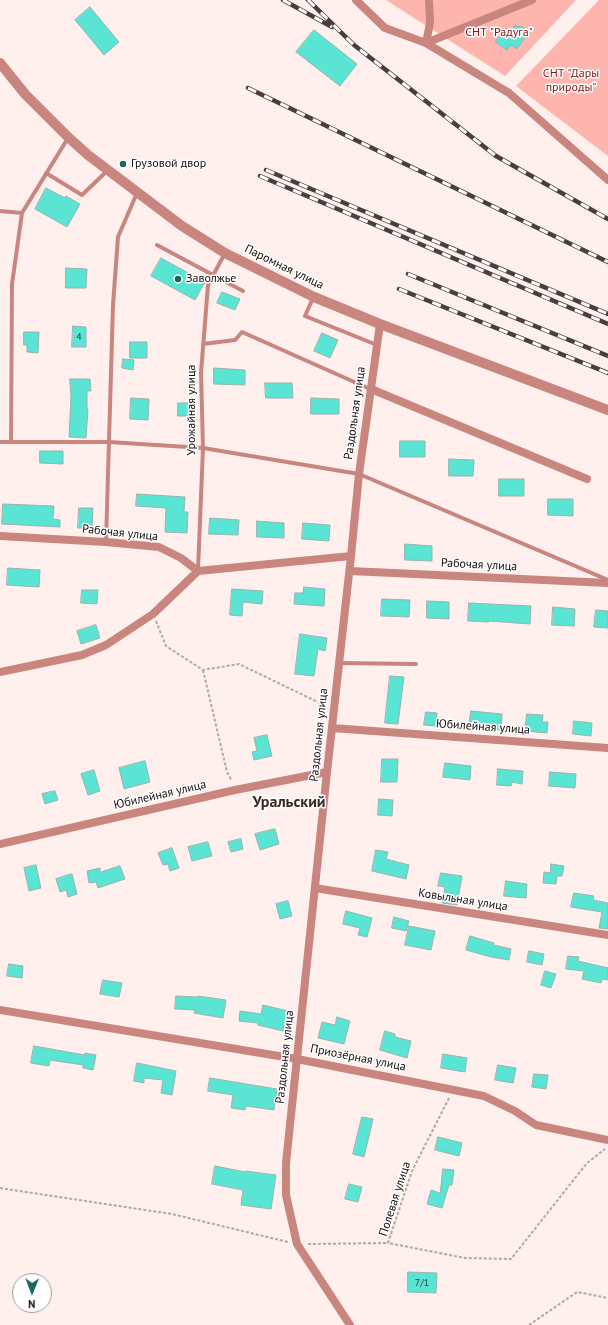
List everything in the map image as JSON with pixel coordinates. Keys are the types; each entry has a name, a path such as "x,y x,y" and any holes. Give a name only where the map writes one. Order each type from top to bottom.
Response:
{"street":[{"path":"356,0 385,28 426,43 509,93 608,180"},
{"path":"426,43 430,23 429,0"},
{"path":"426,43 532,0"},
{"name":"Паромная улица","path":"0,63 25,94 88,155 182,226 225,253 314,297 380,324 608,410"},
{"name":"Раздольная улица","path":"296,1244 286,1195 286,1163 327,772 350,571 358,474 380,324"},
{"path":"371,389 587,479"},
{"name":"Рабочая улица","path":"0,536 106,542 159,547 181,558 198,571"},
{"path":"0,672 82,655 106,644 153,614 198,571 351,556"},
{"name":"Рабочая улица","path":"350,571 608,583"},
{"name":"Юбилейная улица","path":"332,728 608,748"},
{"name":"Юбилейная улица","path":"0,844 236,790 327,772"},
{"name":"Ковыльная улица","path":"315,888 608,935"},
{"name":"Приозёрная улица","path":"0,1010 297,1059 453,1089 484,1096 515,1111 536,1126 608,1140"},
{"path":"296,1244 350,1325"}],"lane":[{"path":"11,442 12,284 22,213 68,137"},
{"path":"46,173 82,195 109,170"},
{"path":"106,542 113,306 118,237 137,193"},
{"path":"0,211 22,213"},
{"path":"157,245 243,291"},
{"name":"Урожайная улица","path":"198,571 203,448 201,373 208,285 225,253"},
{"path":"314,297 305,316 377,345"},
{"path":"204,344 235,340 242,332 371,389"},
{"path":"0,442 109,442 203,448 358,474 608,580"},
{"path":"339,663 416,664"}],"path":[{"path":"153,614 166,646 202,670 227,772 236,790"},
{"path":"202,670 239,664 334,710"},
{"name":"Полевая улица","path":"453,1089 412,1171 388,1243 465,1258 511,1259 587,1163 608,1147"},
{"path":"0,1188 172,1214 296,1244 388,1243"},
{"path":"529,1325 577,1292 608,1298"}],"green space":[{"name":"СНТ \"Радуга\"","path":"386,0 576,0 505,76"},
{"name":"СНТ \"Дары природы\"","path":"599,0 608,0 608,156 516,86"}],"building":[{"path":"90,7 119,42 104,55 75,20"},
{"path":"515,26 523,27 526,34 517,49 511,45 507,50 495,42 506,28 511,31"},
{"path":"314,30 357,64 340,86 296,52"},
{"path":"46,188 65,198 66,196 80,204 67,227 35,209"},
{"name":"Заволжье","path":"161,258 205,282 195,300 151,276"},
{"path":"66,268 87,269 86,288 66,288"},
{"path":"222,292 240,299 235,310 217,303"},
{"path":"73,326 86,327 86,347 72,347"},
{"path":"24,332 39,332 38,353 27,352 27,345 24,345"},
{"path":"322,333 338,340 330,358 314,351"},
{"path":"130,342 147,342 147,358 130,358"},
{"path":"123,359 134,360 133,370 122,368"},
{"path":"214,368 245,370 245,385 214,384"},
{"path":"70,379 90,379 91,391 87,391 88,409 86,438 69,437 71,396"},
{"path":"265,383 292,383 293,398 266,398"},
{"path":"131,398 149,399 148,420 130,419"},
{"path":"311,398 339,399 339,414 311,414"},
{"path":"178,403 191,403 191,416 178,416"},
{"path":"400,441 425,441 425,457 400,457"},
{"path":"40,451 63,451 63,464 40,463"},
{"path":"449,459 474,460 473,476 449,476"},
{"path":"499,479 524,479 524,496 499,496"},
{"path":"137,494 185,497 184,512 188,512 187,533 165,532 166,508 136,506"},
{"path":"548,499 573,499 573,516 548,515"},
{"path":"3,504 54,506 53,519 60,520 60,527 2,524"},
{"path":"79,508 93,508 92,528 78,528"},
{"path":"210,518 239,520 238,535 209,534"},
{"path":"257,521 284,523 284,538 257,537"},
{"path":"303,523 330,525 329,541 302,539"},
{"path":"405,544 432,546 432,561 405,560"},
{"path":"8,568 40,570 39,587 7,585"},
{"path":"304,587 325,589 324,606 294,604 295,593 303,593"},
{"path":"232,589 263,591 262,604 243,602 242,616 230,615"},
{"path":"82,590 98,590 97,604 81,603"},
{"path":"382,599 410,600 409,617 381,616"},
{"path":"427,601 449,602 449,619 427,618"},
{"path":"469,603 531,606 530,624 468,621"},
{"path":"553,607 575,609 574,626 552,625"},
{"path":"596,610 608,611 608,628 594,627"},
{"path":"96,625 100,638 81,644 77,631"},
{"path":"300,634 327,638 325,651 318,649 314,676 295,674"},
{"path":"390,676 404,677 398,724 385,723"},
{"path":"471,711 502,714 501,730 469,727"},
{"path":"426,712 437,713 435,726 424,725"},
{"path":"527,714 543,715 542,722 548,722 547,733 525,731"},
{"path":"574,721 592,723 591,736 573,734"},
{"path":"267,735 272,756 254,760 252,752 257,751 254,738"},
{"path":"382,759 398,759 397,782 381,782"},
{"path":"145,761 150,782 124,789 119,768"},
{"path":"445,763 471,766 470,780 443,777"},
{"path":"498,769 523,771 522,784 512,782 511,786 497,785"},
{"path":"94,770 100,791 88,795 81,774"},
{"path":"550,772 576,774 575,788 549,786"},
{"path":"55,791 58,800 45,804 42,794"},
{"path":"379,799 393,800 392,816 378,815"},
{"path":"275,829 279,844 260,850 255,834"},
{"path":"241,839 243,849 231,852 228,842"},
{"path":"208,842 212,856 192,861 188,847"},
{"path":"172,848 179,868 170,871 168,864 163,865 158,853"},
{"path":"376,850 388,852 386,859 409,865 406,879 372,871"},
{"path":"551,864 564,866 562,876 557,876 556,884 543,883 544,872 550,873"},
{"path":"36,865 41,888 29,891 24,868"},
{"path":"120,866 125,879 98,888 96,882 89,883 87,871 100,868 100,872"},
{"path":"441,873 462,876 457,905 442,903 445,887 438,886"},
{"path":"72,874 77,894 68,897 66,890 60,892 56,879"},
{"path":"506,881 527,884 526,898 504,896"},
{"path":"574,893 594,896 593,900 608,903 608,929 599,928 602,912 571,907"},
{"path":"288,901 292,916 280,919 276,904"},
{"path":"346,911 372,918 367,937 358,935 360,928 343,924"},
{"path":"394,917 409,921 406,931 392,928"},
{"path":"409,926 435,931 431,950 405,945"},
{"path":"470,936 494,943 494,945 511,949 509,960 466,950"},
{"path":"529,951 544,954 542,965 527,962"},
{"path":"568,956 579,957 578,961 608,968 608,980 602,979 601,983 582,979 584,971 566,969"},
{"path":"9,964 23,966 22,978 7,976"},
{"path":"545,971 556,974 551,988 541,985"},
{"path":"103,980 122,983 119,997 100,994"},
{"path":"176,996 198,996 226,1000 223,1018 194,1013 195,1010 175,1009"},
{"path":"263,1005 288,1011 283,1031 258,1025 258,1023 239,1021 240,1011 261,1014"},
{"path":"337,1017 350,1021 344,1044 318,1038 322,1022 335,1025"},
{"path":"385,1031 395,1034 395,1037 411,1041 407,1058 380,1050"},
{"path":"34,1046 85,1055 85,1053 96,1055 93,1070 83,1068 83,1065 50,1060 49,1066 31,1063"},
{"path":"443,1054 467,1058 465,1072 441,1068"},
{"path":"137,1063 176,1071 172,1095 161,1093 163,1080 144,1078 144,1083 134,1081"},
{"path":"498,1065 516,1068 513,1083 495,1080"},
{"path":"534,1074 548,1075 546,1089 532,1087"},
{"path":"210,1078 277,1089 274,1110 246,1106 245,1110 231,1108 233,1095 208,1091"},
{"path":"362,1117 373,1119 364,1157 353,1154"},
{"path":"438,1137 462,1143 459,1156 435,1150"},
{"path":"215,1166 245,1172 276,1175 271,1209 241,1205 243,1190 212,1184"},
{"path":"443,1169 454,1170 452,1185 449,1185 442,1208 427,1204 431,1190 440,1193"},
{"path":"349,1184 362,1187 358,1202 345,1199"},
{"path":"408,1272 437,1273 436,1293 408,1292"}],"railway":[{"path":"283,0 332,27"},
{"path":"308,0 354,45 496,156 608,219"},
{"path":"248,88 608,262"},
{"path":"266,170 608,314"},
{"path":"260,176 608,324"},
{"path":"408,274 608,356"},
{"path":"399,289 608,373"}],"place":[{"name":"Грузовой двор","path":"123,164"},
{"name":"Заволжье","path":"178,279"}],"district":[{"name":"Уральский","path":"289,802"}]}
